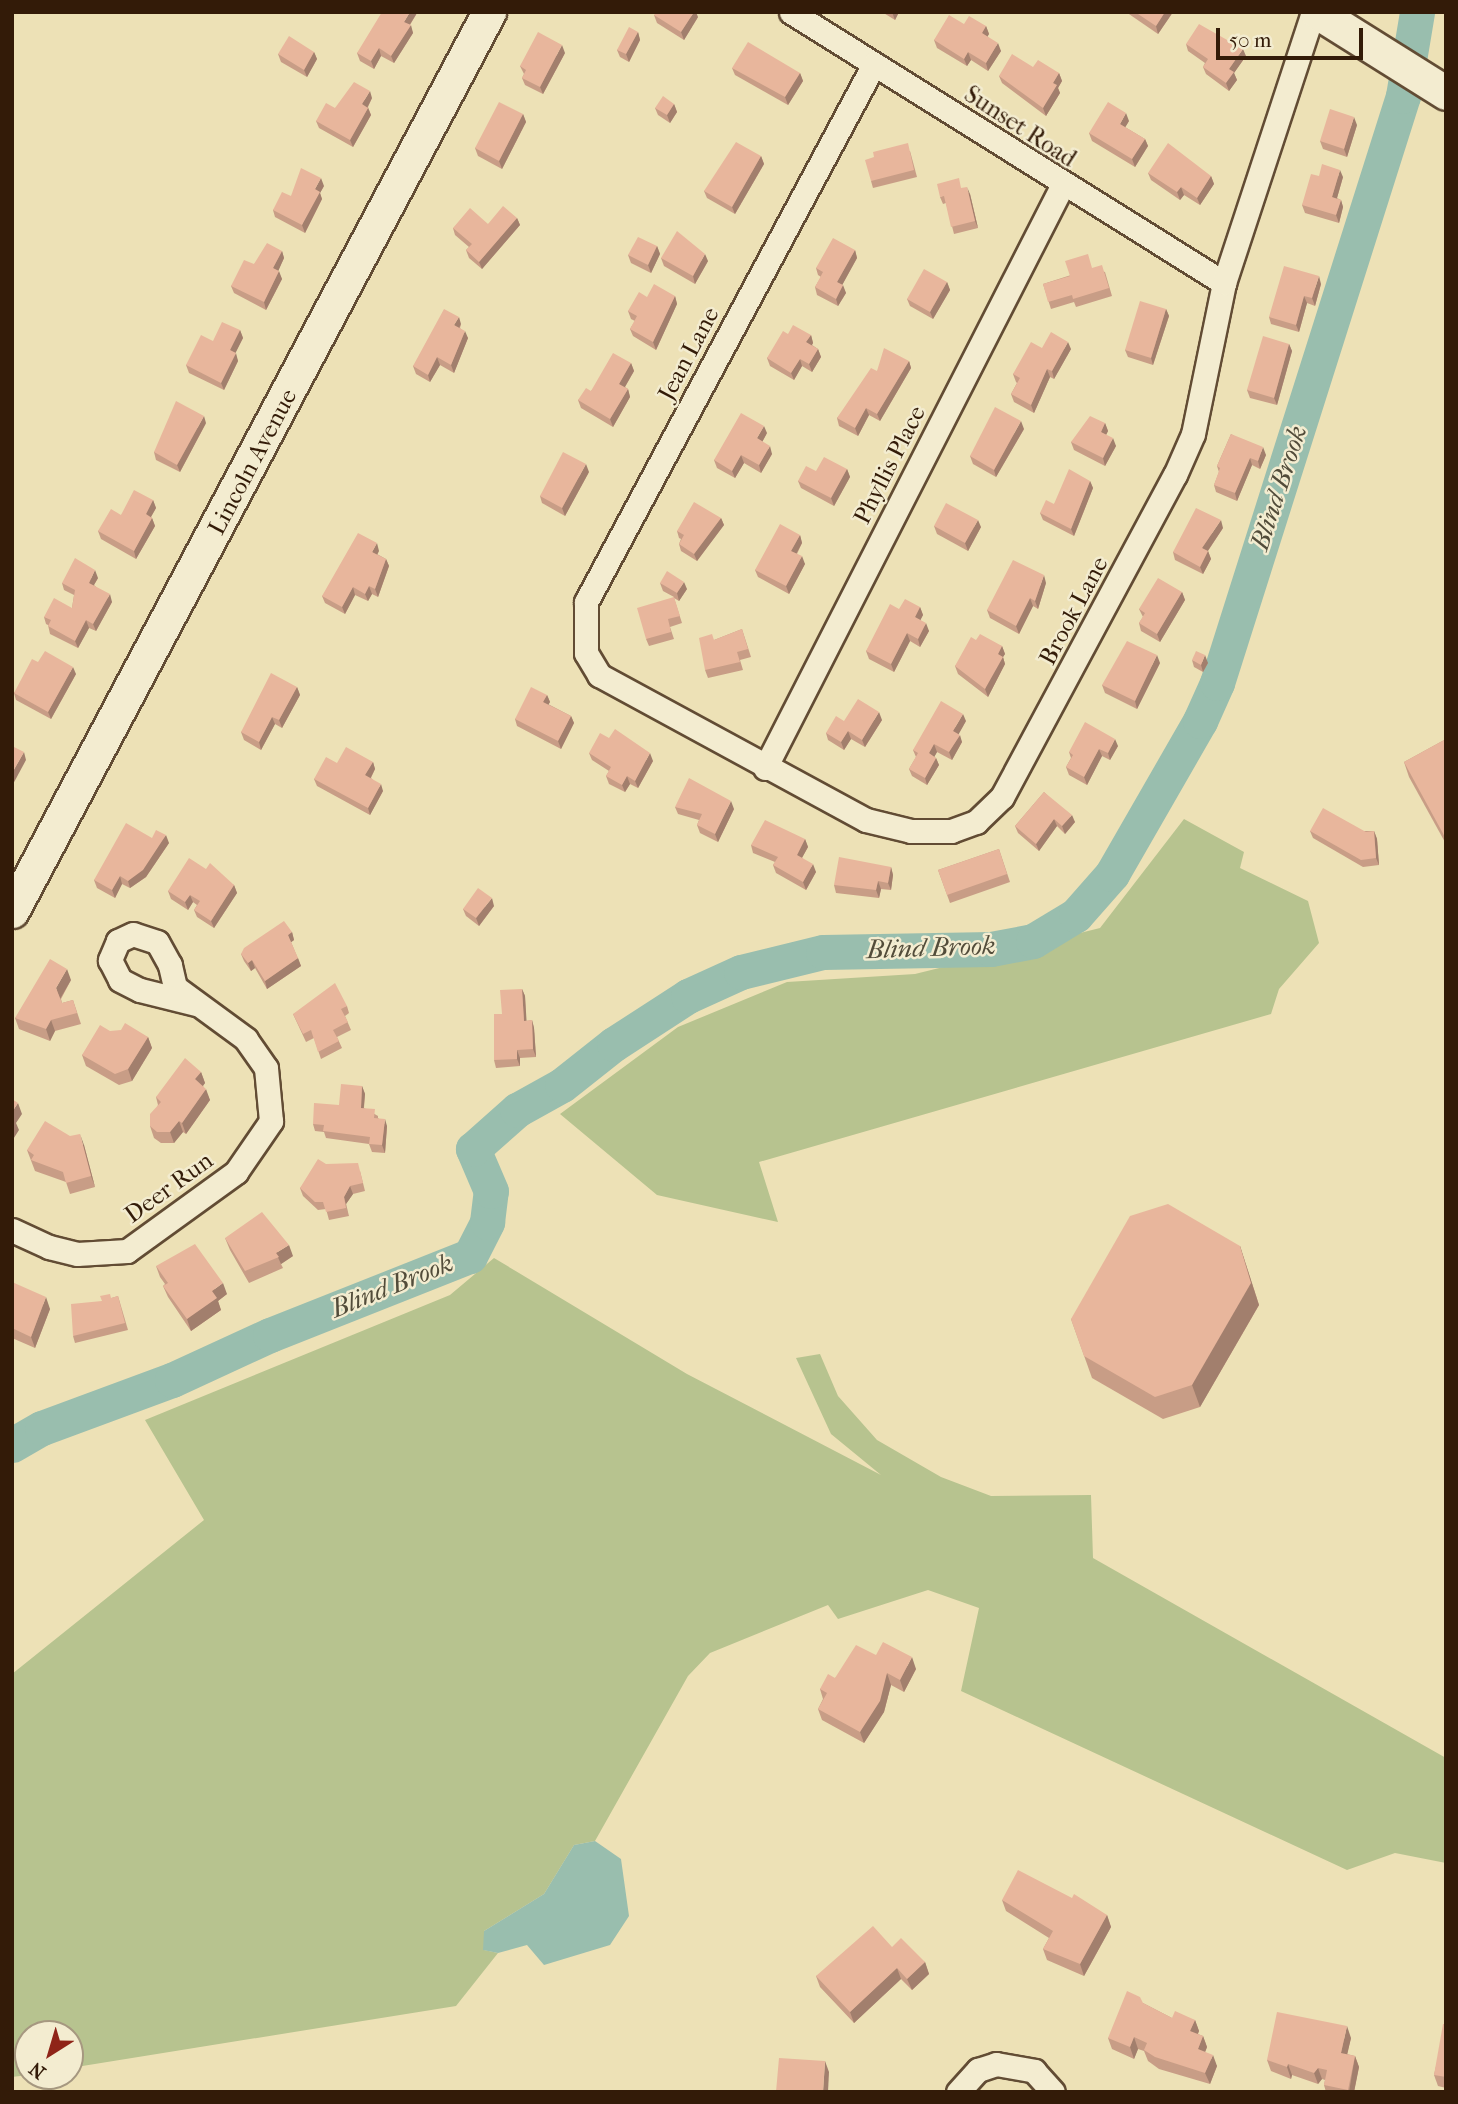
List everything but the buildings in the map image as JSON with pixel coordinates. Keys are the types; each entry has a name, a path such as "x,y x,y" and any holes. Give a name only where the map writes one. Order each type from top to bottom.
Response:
{"street":[{"name":"Lincoln Avenue","path":"12,911 489,12"},
{"name":"Sunset Road","path":"791,12 1062,186 1224,283"},
{"path":"1315,12 1382,42 1443,81"},
{"name":"Brook Lane","path":"599,675 765,768 866,820 911,831 951,831 988,813 1034,746 1175,475 1193,434 1224,283 1315,12"},
{"path":"1355,12 1382,42"},
{"name":"Jean Lane","path":"599,675 586,653 586,602 874,64"},
{"name":"Phyllis Place","path":"765,768 1062,186"},
{"name":"Deer Run","path":"12,1230 49,1248 76,1254 127,1251 236,1172 271,1121 266,1068 246,1039 196,1004"},
{"path":"958,2092 978,2070 1015,2064 1034,2071 1053,2092"}],"green space":[{"path":"1184,819 1244,852 1240,868 1308,901 1319,943 1279,989 1271,1014 759,1162 778,1222 657,1195 560,1114 678,1027 787,982 915,974 1100,928"},
{"path":"494,1258 687,1374 881,1475 831,1434 796,1358 820,1354 838,1396 877,1440 941,1477 991,1496 1091,1495 1093,1558 1446,1758 1446,1863 1395,1853 1347,1870 961,1691 979,1608 928,1590 838,1619 828,1605 710,1653 688,1676 595,1841 574,1845 544,1894 484,1931 484,1950 498,1953 456,2006 84,2066 84,2020 14,2020 12,2077 12,1674 204,1520 145,1420 450,1295"}],"shaded area":[{"path":"595,1841 621,1859 629,1916 610,1945 544,1965 527,1945 498,1953 483,1950 484,1931 544,1894 574,1845"}],"waterway":[{"name":"Blind Brook","path":"12,1445 42,1428 172,1380 270,1335 470,1256 487,1222 491,1191 473,1149 517,1110 562,1085 614,1044 688,996 741,972 823,952 991,949 1033,941 1076,915 1112,874 1200,721 1217,683 1403,96 1417,12"}]}
